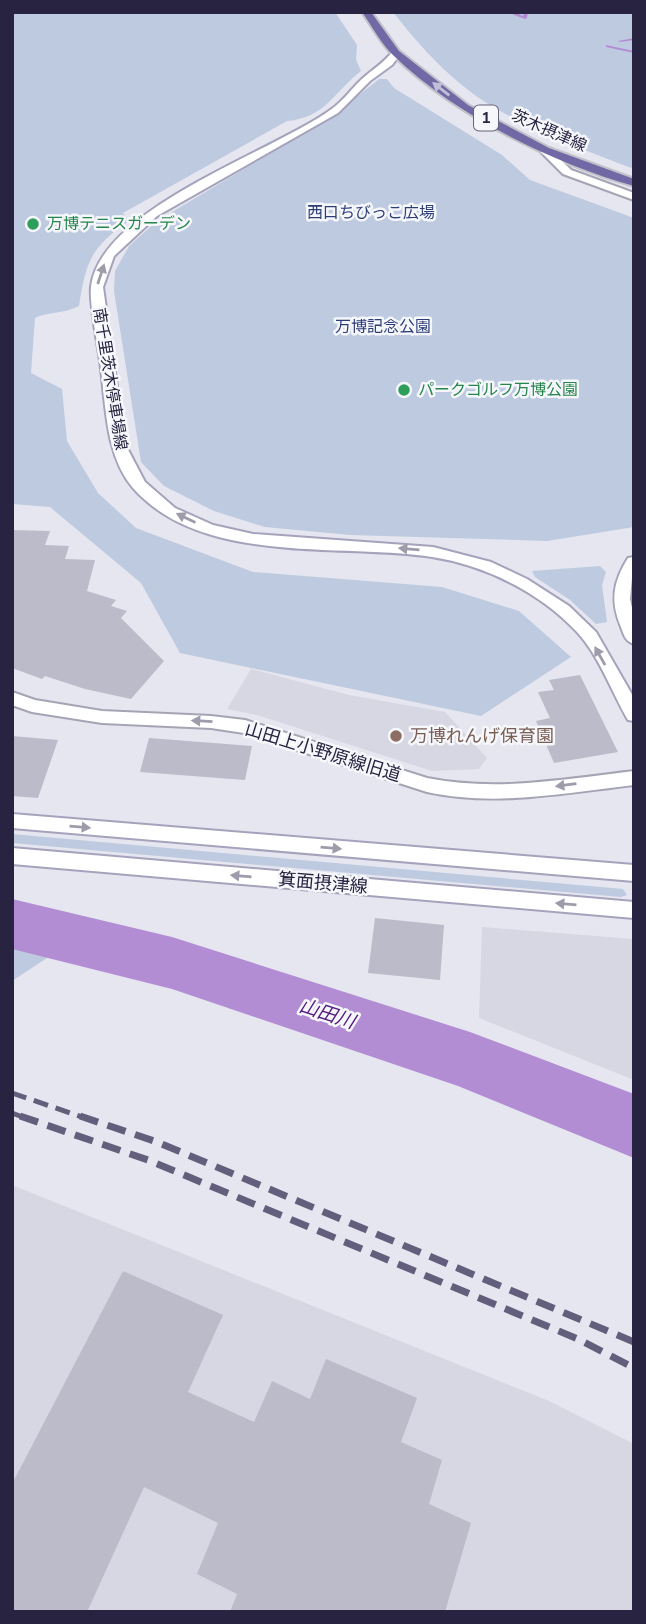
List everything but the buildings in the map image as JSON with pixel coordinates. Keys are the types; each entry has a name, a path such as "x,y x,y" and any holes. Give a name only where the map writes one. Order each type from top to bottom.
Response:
{"main road":[{"name":"茨木摂津線","path":"366,12 396,53 465,107 545,150 634,183"},
{"name":"南千里茨木停車場線","path":"396,53 386,68 368,78 352,97 335,111 153,214 127,235 108,256 97,286 118,444 125,466 140,486 162,505 213,530 247,539 288,544 432,551 499,572 533,589 589,635 634,715"},
{"path":"545,150 567,172 634,197"},
{"path":"634,562 624,576 621,593 623,615 634,638"},
{"name":"山田上小野原線旧道","path":"12,698 32,706 102,717 211,722 245,727 427,785 456,791 503,793 634,778"},
{"name":"箕面摂津線","path":"12,821 634,873"},
{"name":"箕面摂津線","path":"12,856 634,910"}],"shaded area":[{"name":"万博れんげ保育園","path":"251,669 349,695 445,712 487,758 479,769 432,771 257,715 227,709"},
{"path":"482,927 634,939 634,1080 479,1018"},
{"path":"12,1185 549,1401 634,1444 634,1612 12,1612"}],"green space":[{"path":"12,12 335,12 357,45 356,60 361,71 328,103 311,115 287,121 123,213 129,221 106,239 92,256 84,277 79,306 35,318 31,373 62,389 67,441 98,493 136,528 253,572 442,587 519,611 571,657 481,716 180,653 141,583 50,507 12,504"},
{"path":"393,12 634,12 634,169 545,134 480,99 440,65"},
{"name":"万博記念公園","path":"379,79 387,79 394,88 502,155 530,180 634,218 634,527 547,541 350,535 265,527 214,511 164,486 141,462 114,291 115,271 129,246 157,221 334,115"},
{"path":"600,566 606,572 602,585 607,622 596,624 570,600 535,577 532,571"},
{"path":"12,834 623,889 627,895 621,897 12,843"},
{"path":"12,918 46,918 53,954 12,981"}],"waterway":[{"path":"509,12 525,18 526,12"},
{"path":"620,41 634,39"},
{"path":"608,46 634,52"},
{"name":"山田川","path":"12,924 172,963 470,1061 634,1126"}],"railway":[{"path":"12,1093 85,1118"},
{"path":"12,1113 25,1118"},
{"path":"20,1116 148,1160 578,1339 634,1368"},
{"path":"80,1116 157,1142 634,1342"}],"place":[{"name":"万博テニスガーデン","path":"33,224"},
{"name":"パークゴルフ万博公園","path":"404,390"},
{"name":"万博れんげ保育園","path":"396,736"}],"park label":[{"name":"西口ちびっこ広場","path":"371,213"}]}
